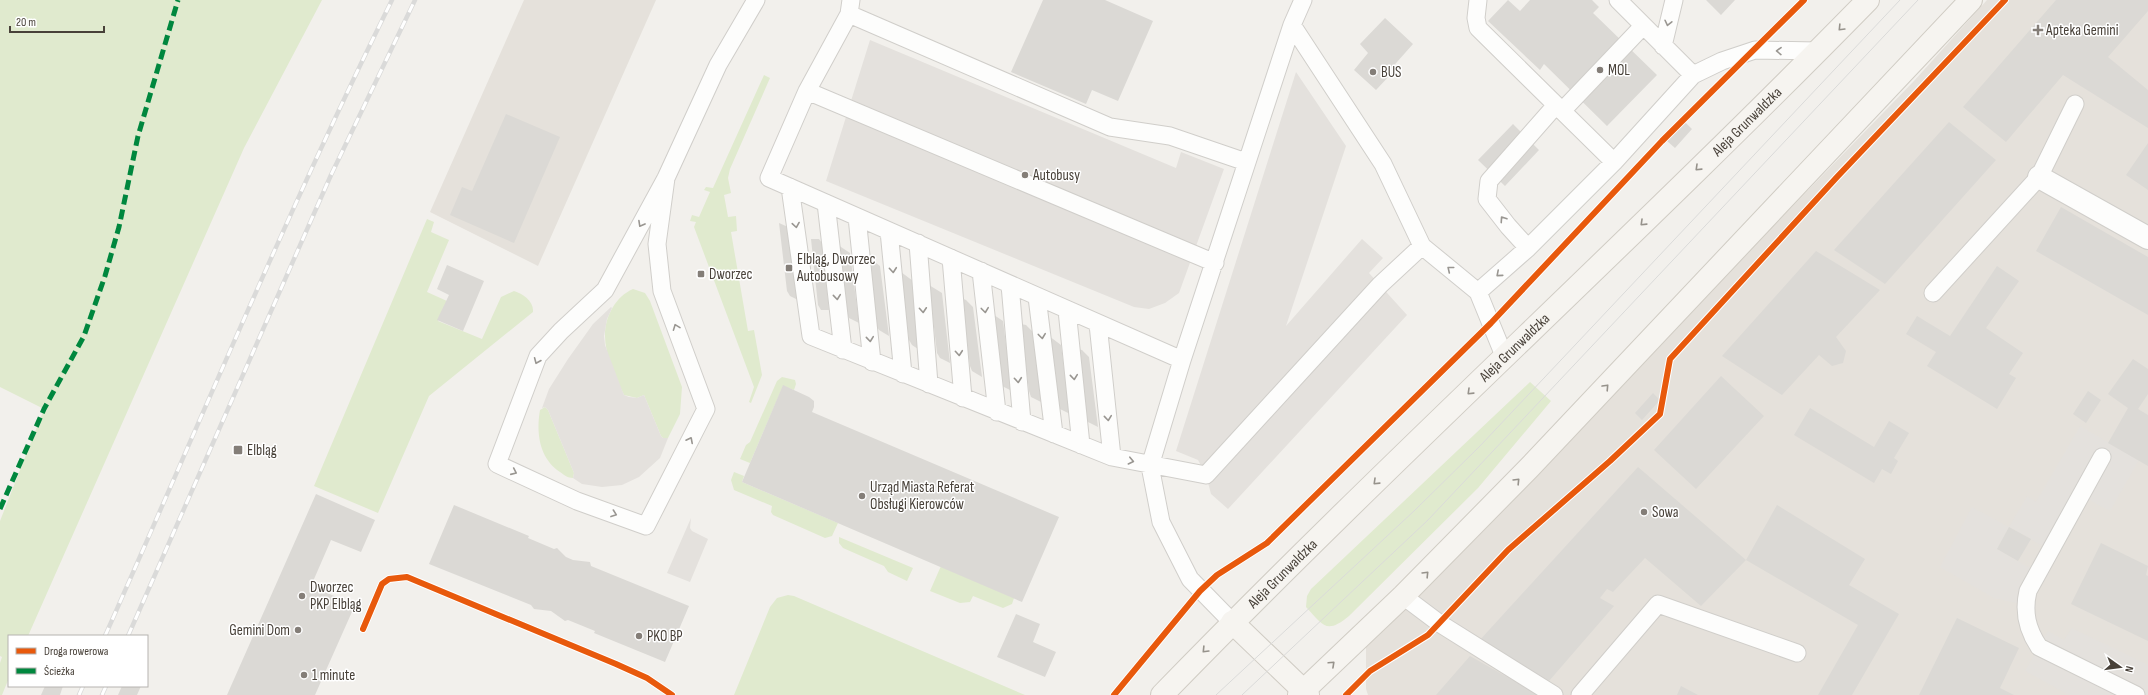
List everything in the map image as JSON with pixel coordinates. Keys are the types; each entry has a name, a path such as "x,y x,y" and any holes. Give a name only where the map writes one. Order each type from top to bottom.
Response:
{"main road":[{"name":"Aleja Grunwaldzka","path":"1162,695 1232,622 1505,358 1818,51 1868,0"},
{"path":"1232,622 1303,694 1403,596 1529,468 1971,0"}],"street":[{"path":"2039,176 2148,238"}],"lane":[{"path":"666,178 657,244 662,291 706,409 646,526 577,501 497,464 538,356 561,331 605,290 666,178 718,65 756,0"},
{"path":"1232,622 1190,579 1161,522 1150,466 1182,360 1215,263 1246,162 1292,25 1303,0"},
{"path":"1478,0 1476,18 1478,28 1614,162"},
{"path":"1618,0 1693,75"},
{"path":"1663,46 1674,0"},
{"path":"1182,360 770,178 807,91 850,7 1110,127 1170,136 1246,162"},
{"path":"1292,25 1383,164 1422,246 1478,292 1505,358"},
{"path":"1528,248 1508,226 1487,199 1489,181 1559,108 1643,26"},
{"path":"1478,292 1528,248 1614,162 1693,75 1722,61 1755,50 1818,51"},
{"path":"807,91 1215,263"},
{"path":"1933,293 2039,176 2062,127 2075,104"},
{"path":"790,187 811,336 872,362 1112,457 1150,466 1206,475 1380,285 1422,246"},
{"path":"826,203 843,350"},
{"path":"857,217 872,362"},
{"path":"889,231 903,374"},
{"path":"918,243 929,384"},
{"path":"951,258 963,398"},
{"path":"981,271 997,412"},
{"path":"1010,285 1022,422"},
{"path":"1037,297 1054,434"},
{"path":"1067,310 1081,445"},
{"path":"1098,324 1112,457"},
{"path":"2102,457 2028,591 2025,605 2027,620 2031,635 2039,647 2136,695"},
{"path":"1403,596 1439,623 1554,695"},
{"path":"1580,695 1658,604 1797,653"}],"shaded area":[{"path":"524,0 656,0 538,266 430,212"},
{"path":"1987,0 2148,0 2148,695 1368,695 1366,689 1366,646 1914,81"},
{"name":"Autobusy","path":"870,40 1176,168 1181,152 1224,169 1179,293 1165,303 1149,309 1134,307 826,181"},
{"path":"1296,72 1346,146 1286,326 1362,239 1383,258 1369,273 1407,315 1228,509 1211,494 1206,475 1198,460 1176,451"},
{"path":"611,307 612,308 607,319 604,336 605,345 624,395 637,398 644,395 661,436 663,438 668,438 660,458 639,477 622,485 602,487 582,484 573,478 574,473 548,410 545,407 542,408 549,389 568,359 593,324"},
{"path":"2080,426 2139,460 2110,511 2080,495 2050,550 2009,527 2027,496 2036,502"},
{"path":"1972,507 2009,527 1997,549 2037,572 2025,605 1994,598 1940,567"},
{"path":"691,518 690,528 692,531 708,539 690,582 667,573"},
{"path":"2072,628 2148,665 2148,695 2069,695 2025,671 2048,631 2064,640"}],"green space":[{"path":"0,0 322,0 244,148 28,635 8,635 8,680 2,695 0,695 0,663 2,657 0,656 0,521 44,409 0,387"},
{"path":"764,75 770,78 730,169 728,178 731,193 724,195 728,217 736,216 737,231 731,232 748,331 754,330 762,375 751,403 749,402 754,387 694,227 696,222 690,221 692,215 699,217 710,192 704,190 706,187 713,188"},
{"path":"427,219 434,222 431,232 449,240 427,292 447,301 438,321 482,339 501,297 514,291 530,301 533,312 429,396 378,513 314,486"},
{"path":"633,289 645,293 650,301 682,387 680,414 668,438 663,438 661,436 644,395 637,398 624,395 614,374 607,351 605,329 608,318 619,299"},
{"path":"782,377 795,380 796,384 794,390 783,386 750,463 740,459 746,445 750,442 777,381"},
{"path":"1530,382 1551,401 1478,488 1349,616 1335,625 1330,626 1321,623 1306,607 1307,596 1311,589"},
{"path":"545,407 548,410 574,473 573,478 565,475 553,466 547,460 543,452 538,427 540,410"},
{"path":"734,472 744,476 742,482 838,523 832,536 825,538 773,515 771,512 772,506 734,490 731,480"},
{"path":"839,537 913,568 907,581 888,572 884,566 843,548 839,543"},
{"path":"941,566 1014,598 1012,604 1003,608 973,596 970,602 960,603 930,591"},
{"path":"788,595 794,596 1025,695 734,695 770,607 777,598"}],"building":[{"path":"1043,0 1105,0 1153,21 1118,101 1092,90 1086,104 1011,72"},
{"path":"1508,0 1520,11 1530,0 1592,0 1599,7 1593,13 1657,75 1607,126 1544,64 1540,70 1488,21"},
{"path":"1706,0 1735,0 1721,15"},
{"path":"2056,0 2148,0 2148,11 2108,57 2148,90 2148,128 2063,75 2006,142 1963,107"},
{"path":"1385,18 1413,44 1389,71 1392,73 1376,90 1354,70 1368,53 1360,44"},
{"path":"506,114 560,137 514,243 450,215 462,187 472,191"},
{"path":"1685,122 1692,129 1675,148 1667,141"},
{"path":"1949,122 1996,160 1885,284 1834,250"},
{"path":"1513,124 1539,150 1505,186 1478,160"},
{"path":"2148,143 2148,190 2126,175"},
{"path":"2061,207 2148,257 2148,315 2036,251"},
{"path":"779,223 788,227 800,301 790,296 787,291"},
{"path":"811,239 819,239 822,243 829,310 821,310 818,305"},
{"path":"838,245 850,253 859,323 849,318 846,312"},
{"path":"1816,251 1880,290 1836,337 1846,351 1843,363 1832,366 1819,355 1782,395 1722,356"},
{"path":"868,257 880,266 889,336 879,330 876,325"},
{"path":"447,265 484,281 463,331 437,320 449,295 437,289"},
{"path":"1997,266 2019,281 1986,328 2023,353 2009,374 2016,378 1997,409 1927,366 1936,352 1906,334 1917,316 1950,336"},
{"path":"901,272 913,281 921,351 912,345 909,340"},
{"path":"929,285 942,293 950,363 940,358 937,353"},
{"path":"961,298 966,300 973,307 982,377 972,371 970,366"},
{"path":"991,313 1003,321 1012,391 1002,386"},
{"path":"1021,324 1026,325 1033,332 1041,402 1031,397 1029,391"},
{"path":"1049,336 1061,345 1070,414 1060,409 1057,404"},
{"path":"1077,349 1082,350 1089,357 1098,427 1088,422 1085,416"},
{"path":"2133,359 2148,369 2148,394 2138,409 2148,415 2148,466 2108,443 2128,408 2108,394"},
{"path":"1721,376 1764,416 1696,489 1654,450"},
{"path":"783,385 809,397 814,401 812,412 1059,517 1022,602 742,482"},
{"path":"2088,391 2101,400 2086,423 2073,414"},
{"path":"1653,393 1660,400 1642,420 1635,413"},
{"path":"1810,408 1874,447 1889,421 1909,433 1894,458 1898,461 1891,474 1882,469 1874,483 1794,435"},
{"name":"Sowa","path":"1638,467 1746,560 1701,606 1645,558 1613,592 1607,589 1600,598 1614,606 1549,681 1479,641"},
{"name":"Dworzec PKP Elbląg","path":"316,494 375,520 361,552 331,540 311,586 355,605 315,695 227,695"},
{"path":"454,505 529,536 528,538 554,549 557,548 566,557 573,560 590,562 591,566 689,606 665,662 594,633 595,631 568,620 565,621 551,611 534,609 531,605 429,564"},
{"path":"1777,505 1865,559 1849,585 1899,614 1852,695 1818,695 1858,625 1746,560"},
{"path":"2009,527 2031,539 2018,561 1997,549"},
{"path":"2101,543 2148,566 2146,575 2148,576 2148,641 2071,604"},
{"path":"1016,614 1040,624 1033,642 1056,652 1045,677 997,657"},
{"path":"1957,618 2019,648 2000,688 2014,695 1919,695"},
{"path":"1470,656 1539,695 1436,695"},
{"path":"1681,686 1698,695 1677,695"},
{"path":"45,687 63,687 60,695 41,695"},
{"path":"122,687 141,687 137,695 118,695"}],"tram line":[{"path":"1216,695 1414,511 1480,446 1900,0"},
{"path":"1242,695 1428,520 1918,0"}],"railway":[{"path":"105,635 245,316 317,157 392,0"},
{"path":"128,635 331,175 415,0"},
{"path":"79,695 83,687"},
{"path":"102,695 106,687"}],"marked path":[{"path":"0,509 44,409 84,336 105,276 119,227 138,136 178,0"}],"cycle path":[{"path":"1114,695 1200,591 1217,575 1267,543 1491,323 1662,141 1804,0"},
{"path":"1346,695 1370,671 1428,635 1508,550 1610,461 1660,414 1670,359 1837,177 2005,0"},
{"path":"363,629 382,584 389,579 407,577 616,664 647,678 672,695"}],"place":[{"name":"Apteka Gemini","path":"2038,30"},
{"name":"MOL","path":"1600,70"},
{"name":"BUS","path":"1373,72"},
{"name":"Autobusy","path":"1025,175"},
{"name":"Elbląg, Dworzec Autobusowy","path":"789,268"},
{"name":"Dworzec","path":"701,274"},
{"name":"Elbląg","path":"238,450"},
{"name":"Urząd Miasta Referat Obsługi Kierowców","path":"862,496"},
{"name":"Sowa","path":"1644,512"},
{"name":"Dworzec PKP Elbląg","path":"302,596"},
{"name":"Gemini Dom","path":"298,630"},
{"name":"PKO BP","path":"639,636"},
{"name":"1 minute","path":"304,675"}]}
